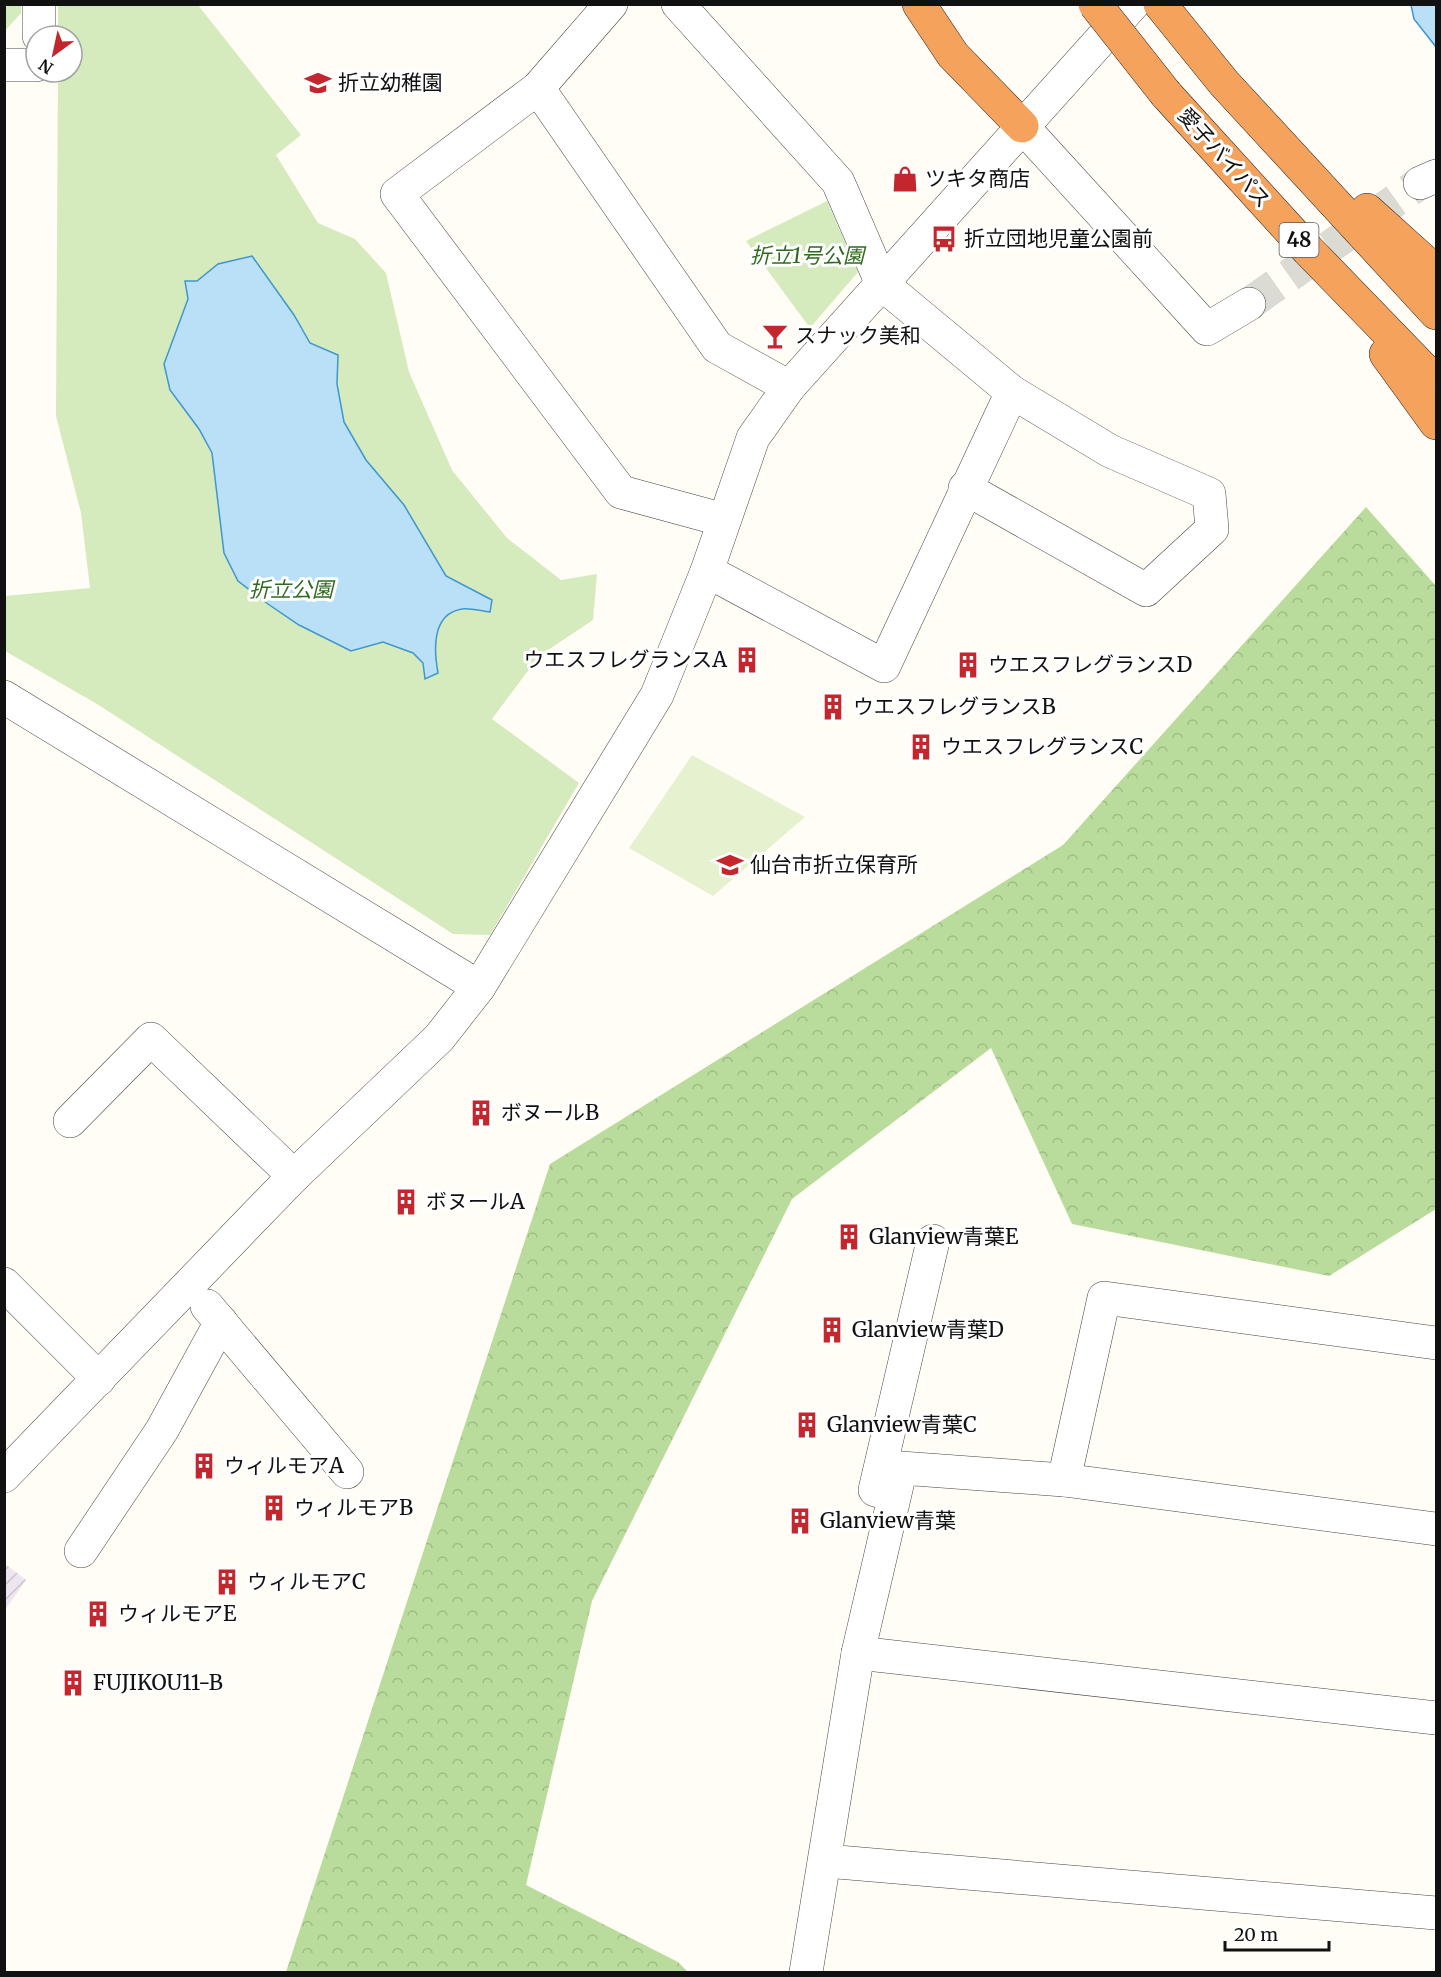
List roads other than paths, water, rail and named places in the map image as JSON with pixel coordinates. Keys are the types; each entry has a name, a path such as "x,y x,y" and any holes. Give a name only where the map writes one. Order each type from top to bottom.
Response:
{"highway":[{"path":"919,4 953,55 1022,126"},
{"name":"愛子バイパス","path":"1095,4 1166,94 1308,250 1437,382"},
{"name":"48","path":"1160,4 1215,72 1437,313"},
{"path":"1215,72 1437,272"},
{"path":"1308,250 1437,423"}],"street":[{"path":"39,4 39,24"},
{"path":"612,4 538,88 397,194 621,492 724,520"},
{"path":"678,4 838,182 882,284 1012,392 1110,451 1209,494 1212,529 1146,590 965,488"},
{"path":"4,1476 294,1176 439,1038 479,987 657,695 707,571 753,438 789,387 1133,4"},
{"path":"4,65 24,65"},
{"path":"538,88 717,347 789,387"},
{"path":"1022,126 1207,329 1249,304"},
{"path":"707,571 884,666 965,488 1012,392"},
{"path":"4,697 479,987"},
{"path":"70,1121 151,1039 294,1176"},
{"path":"896,1496 874,1490 933,1241"},
{"path":"4,1284 99,1378"},
{"path":"190,1286 347,1472"},
{"path":"1064,1480 1104,1298 1437,1343"},
{"path":"81,1551 162,1430 221,1322"},
{"path":"806,1972 826,1861 831,1805 858,1653 901,1468 1064,1480 1437,1529"},
{"path":"858,1653 1437,1718"},
{"path":"826,1861 1437,1913"}],"water":[{"path":"1411,5 1436,5 1436,47 1414,19"},
{"path":"252,256 294,315 310,343 338,355 337,384 344,422 366,460 404,505 446,576 492,600 490,612 462,609 452,612 445,618 437,635 438,673 425,679 423,663 413,653 383,642 351,651 299,625 238,581 224,553 212,453 199,429 170,390 164,364 188,299 185,281 197,281 218,264"}],"tunnel":[{"path":"1249,304 1420,183"}],"place":[{"name":"折立幼稚園","path":"318,83"},
{"name":"ツキタ商店","path":"905,179"},
{"name":"折立団地児童公園前","path":"944,239"},
{"name":"スナック美和","path":"775,336"},
{"name":"ウエスフレグランスA","path":"747,660"},
{"name":"ウエスフレグランスD","path":"968,665"},
{"name":"ウエスフレグランスB","path":"833,707"},
{"name":"ウエスフレグランスC","path":"921,747"},
{"name":"仙台市折立保育所","path":"730,865"},
{"name":"ボヌールB","path":"481,1113"},
{"name":"ボヌールA","path":"406,1202"},
{"name":"Glanview青葉E","path":"849,1237"},
{"name":"Glanview青葉D","path":"832,1330"},
{"name":"Glanview青葉C","path":"807,1425"},
{"name":"ウィルモアA","path":"204,1466"},
{"name":"ウィルモアB","path":"274,1508"},
{"name":"Glanview青葉","path":"800,1521"},
{"name":"ウィルモアC","path":"227,1582"},
{"name":"ウィルモアE","path":"98,1614"},
{"name":"FUJIKOU11-B","path":"73,1683"}],"park label":[{"name":"折立1号公園","path":"807,256"},
{"name":"折立公園","path":"291,590"}]}
